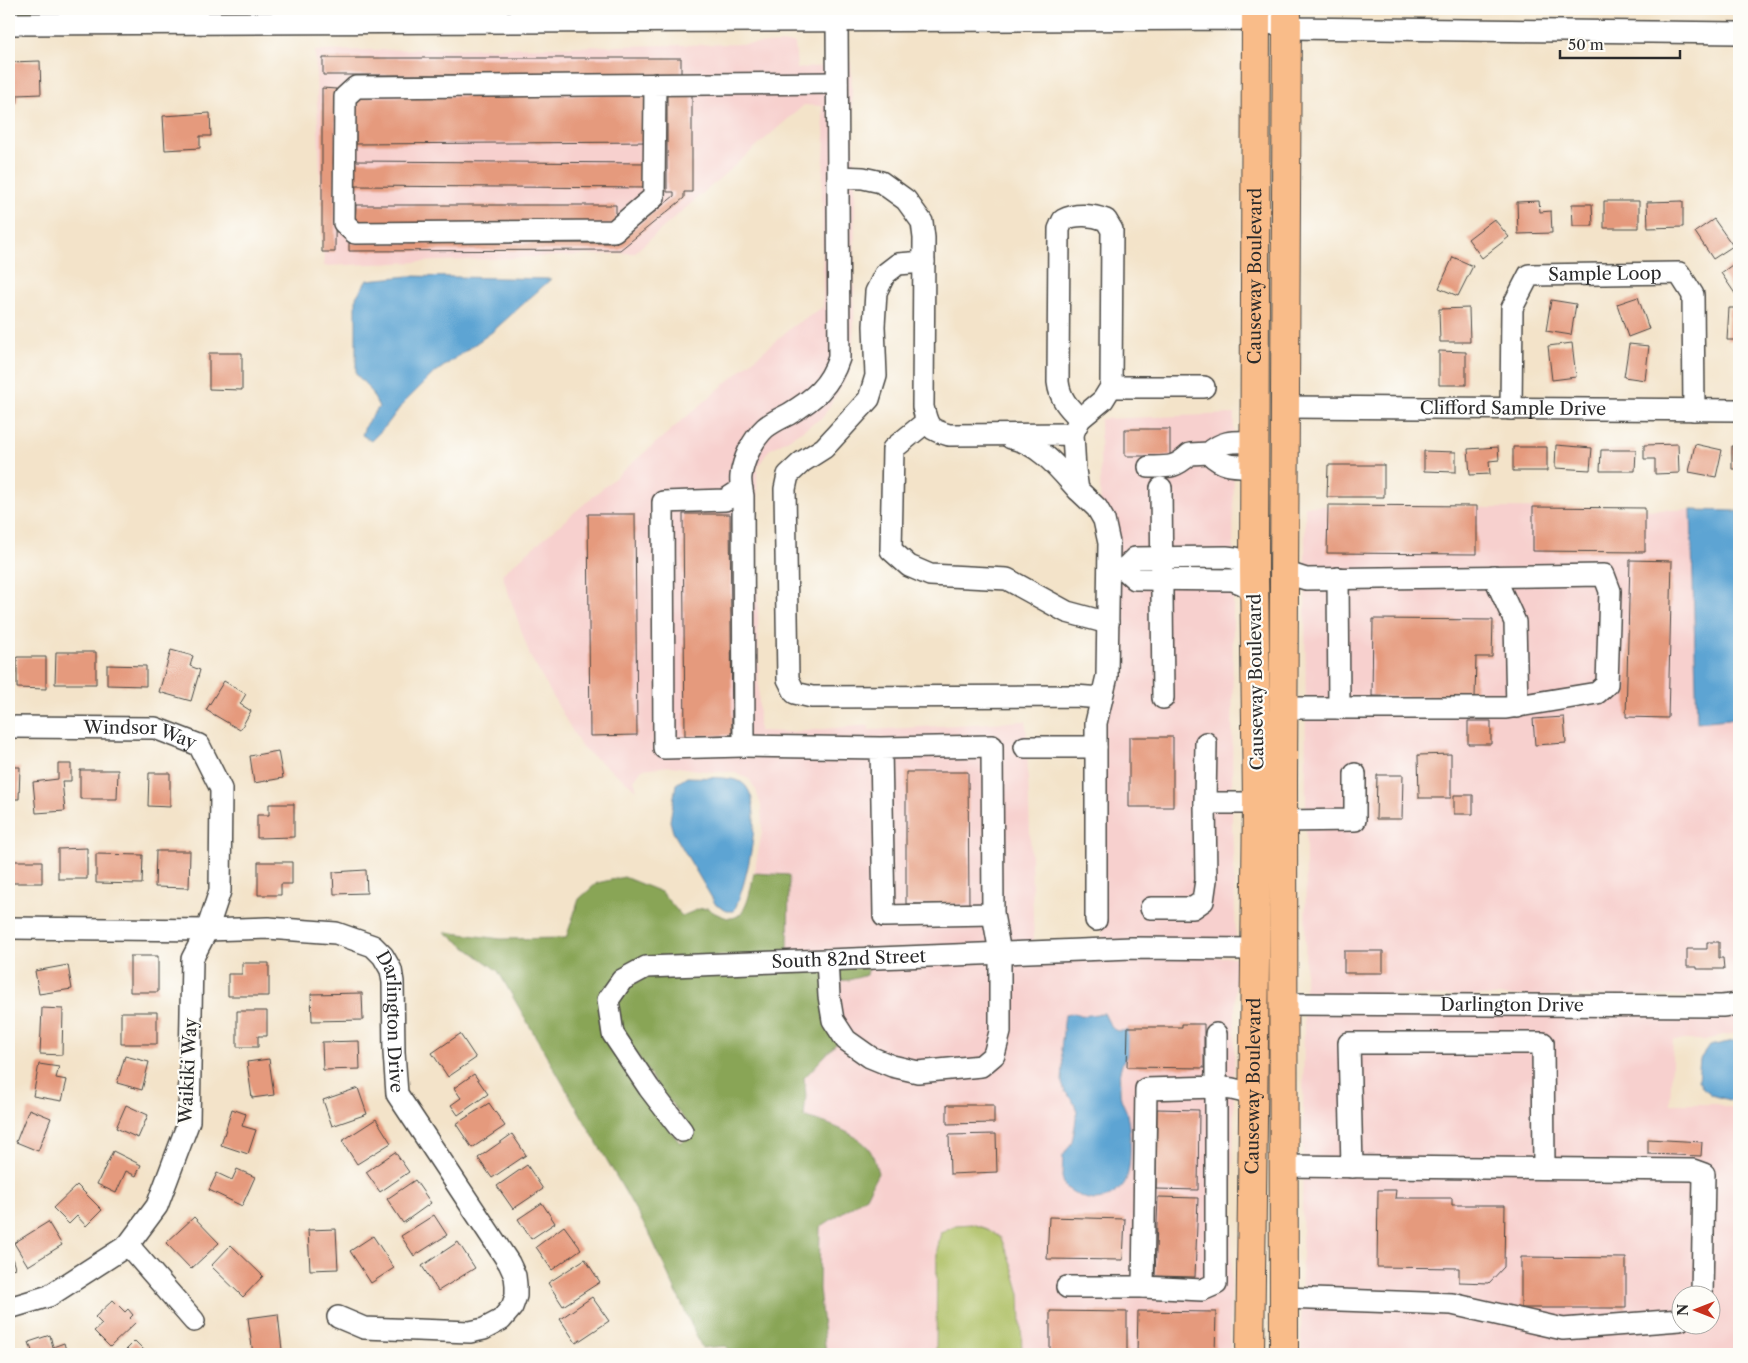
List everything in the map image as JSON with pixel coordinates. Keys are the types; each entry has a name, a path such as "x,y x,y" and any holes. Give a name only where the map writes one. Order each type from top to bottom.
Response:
{"main road":[{"name":"Causeway Boulevard","path":"1250,1354 1257,803 1255,581 1256,14"},
{"name":"Causeway Boulevard","path":"1284,1354 1283,782 1287,18"},
{"path":"1255,351 1267,367 1272,400 1271,551 1276,563 1284,572"},
{"path":"1255,581 1267,589 1271,602 1271,723 1274,753 1283,782"},
{"path":"1257,803 1268,848 1271,971 1274,993 1283,1004"},
{"path":"1253,1094 1264,1100 1268,1107 1269,1277 1274,1291 1284,1298"}],"street":[{"path":"9,24 563,15 837,21 1049,14 1256,14 1287,18 1739,33"},
{"path":"744,746 741,477 749,452 759,435 766,427 819,393 828,383 839,358 837,21"},
{"path":"655,84 654,197 614,231 354,234 344,223 345,97 356,87 655,84 838,83"},
{"path":"838,177 863,178 881,182 906,200 922,222 924,238 923,407 926,422 933,430 949,435 992,434 1076,426 1103,400 1111,387 1112,230 1106,220 1096,216 1070,216 1063,220 1059,229 1058,382 1059,392 1076,426 1075,470 1078,490"},
{"path":"924,262 898,264 885,274 876,292 874,326 876,376 869,399 824,448 802,462 788,475 785,489 788,680 795,693 812,697 1075,696 1102,698"},
{"name":"Sample Loop","path":"1511,409 1512,308 1528,275 1679,273 1693,295 1694,410"},
{"path":"1111,387 1204,387"},
{"name":"Clifford Sample Drive","path":"1284,407 1739,410"},
{"path":"926,422 893,449 891,550 909,566 930,575 1007,578 1067,612 1108,623"},
{"path":"992,434 1019,440 1036,448 1057,466 1097,508 1104,520 1117,569 1108,623 1107,676 1096,723 1096,920"},
{"path":"1149,468 1170,467 1180,463 1190,454 1209,453 1217,446 1225,443 1255,454"},
{"path":"1161,488 1164,698"},
{"path":"742,489 725,500 663,502 664,748 744,746 881,748 992,746 993,914 1000,953 1000,1032 994,1055 981,1066 918,1072 892,1066 870,1057 846,1040 833,1020 829,996 827,960"},
{"path":"1226,557 1234,558 1255,581 1243,584 1233,580 1135,578 1117,569 1135,558 1226,557"},
{"path":"1284,572 1306,578 1604,575 1610,591 1607,684 1598,693 1506,708 1284,708"},
{"path":"1494,576 1515,622 1517,707"},
{"path":"1338,578 1338,708"},
{"name":"Windsor Way","path":"9,727 155,728 199,745 221,789 220,891 207,930"},
{"path":"1151,908 1193,908 1203,901 1206,880 1206,743"},
{"path":"1024,747 1096,747"},
{"path":"881,748 884,916 993,914"},
{"path":"1283,821 1355,820 1355,774"},
{"path":"1205,803 1257,803"},
{"name":"Darlington Drive","path":"9,928 207,930 268,928 336,933 373,946 383,956 391,970 393,982 397,1094 509,1262 515,1276 516,1296 512,1306 501,1320 484,1329 470,1332 364,1328 338,1317"},
{"name":"Waikiki Way","path":"9,1308 49,1296 128,1245 156,1206 189,1121 192,959 207,930"},
{"name":"South 82nd Street","path":"682,1131 648,1088 613,1034 608,1000 622,980 646,967 1132,948 1256,949"},
{"name":"Darlington Drive","path":"1283,1004 1722,1006 1739,1004"},
{"path":"1067,1287 1143,1287 1202,1290 1216,1284 1216,1034"},
{"path":"1352,1167 1349,1043 1533,1043 1543,1044 1544,1168"},
{"path":"1143,1287 1146,1089 1216,1087 1253,1094"},
{"path":"1284,1166 1693,1170 1704,1174 1702,1286"},
{"path":"128,1245 194,1321"},
{"path":"1284,1298 1452,1304 1563,1329 1670,1321"}],"shaded area":[{"path":"795,43 797,69 851,62 855,191 854,318 851,371 823,417 769,450 757,468 759,731 790,732 869,725 869,730 1026,721 1034,943 788,953 789,876 754,873 762,832 761,806 756,790 749,779 733,772 713,772 671,766 642,769 634,780 637,790 582,748 530,656 502,574 793,326 823,307 822,192 825,141 822,106 804,105 634,253 324,266 315,51"},
{"path":"1234,414 1232,822 1236,941 1102,941 1100,419"},
{"path":"1305,506 1691,510 1697,721 1739,718 1739,996 1305,996"},
{"path":"1132,956 1236,957 1230,1354 1022,1354 1020,1294 1001,1238 941,1232 937,1250 936,1354 826,1354 819,1289 820,1227 866,1197 858,1139 817,1120 804,1117 806,1095 804,1078 837,1043 833,981 869,966","holes":["1074,1013 1083,1016 1104,1013 1111,1028 1120,1032 1128,1030 1129,1044 1127,1055 1120,1070 1121,1101 1127,1113 1065,1187 1062,1177 1063,1156 1072,1142 1077,1111 1072,1099 1065,1092 1062,1083 1063,1065 1061,1049 1065,1015"]},
{"path":"1739,1012 1739,1033 1706,1040 1673,1040 1670,1104 1716,1104 1739,1110 1739,1354 1301,1354 1304,1013"}],"green space":[{"path":"9,9 179,9 179,15 9,16"},
{"path":"754,873 789,875 788,953 646,959 600,996 640,1092 680,1143 695,1133 656,1084 622,1032 618,1002 629,986 649,976 869,966 867,975 849,980 833,981 837,1043 804,1078 806,1095 804,1117 832,1125 861,1141 872,1154 878,1173 866,1197 820,1227 819,1289 826,1354 733,1354 726,1346 702,1348 650,1235 498,971 445,932 501,939 566,938 579,899 597,883 624,877 661,892 682,916 699,909 708,908 713,912 730,918 742,912 746,905"},
{"path":"972,1224 987,1229 1001,1238 1012,1266 1020,1294 1022,1354 936,1354 937,1250 941,1232 956,1225"}],"water":[{"path":"409,276 551,279 492,332 433,374 401,406 386,426 371,441 362,435 366,424 379,407 369,388 356,374 356,297 367,280"},
{"path":"1691,510 1739,511 1739,718 1697,722"},
{"path":"687,777 736,780 741,782 749,791 753,806 752,844 744,884 734,911 727,911 716,905 673,832 670,821 676,784"},
{"path":"1074,1013 1083,1016 1104,1013 1112,1028 1118,1031 1128,1030 1128,1050 1121,1067 1120,1078 1121,1098 1126,1111 1129,1130 1130,1157 1128,1173 1125,1182 1118,1191 1104,1199 1098,1200 1081,1197 1071,1191 1065,1187 1062,1177 1063,1156 1072,1142 1077,1111 1072,1099 1065,1092 1062,1083 1063,1065 1061,1049 1065,1015"},
{"path":"1739,1040 1739,1103 1712,1095 1702,1087 1698,1080 1700,1059 1709,1046"}],"building":[{"path":"323,58 681,58 681,75 323,75"},
{"path":"40,61 41,94 18,95 17,103 9,104 9,62"},
{"path":"322,88 336,89 335,252 322,252"},
{"path":"650,94 650,142 356,144 355,97"},
{"path":"667,94 692,94 692,192 684,192 684,198 620,250 349,251 349,243 616,243 674,196 674,192 667,192"},
{"path":"210,113 211,136 200,136 200,148 165,150 163,116"},
{"path":"355,161 650,163 650,188 355,186"},
{"path":"1539,201 1540,212 1551,211 1552,233 1518,234 1517,202"},
{"path":"1604,201 1639,201 1639,228 1604,228"},
{"path":"1683,201 1683,227 1648,228 1647,202"},
{"path":"1572,204 1592,204 1593,226 1573,226"},
{"path":"356,205 616,205 616,224 355,225"},
{"path":"1494,219 1509,237 1482,258 1468,239"},
{"path":"1714,219 1733,246 1713,259 1695,232"},
{"path":"1453,257 1473,266 1458,296 1439,288"},
{"path":"1739,260 1739,293 1736,295 1721,273"},
{"path":"1638,297 1649,329 1628,337 1617,304"},
{"path":"1551,300 1576,304 1571,335 1546,331"},
{"path":"1469,308 1470,342 1440,342 1439,309"},
{"path":"1729,308 1739,308 1739,340 1727,340"},
{"path":"1572,343 1576,377 1552,380 1548,346"},
{"path":"1629,344 1649,346 1645,380 1624,377"},
{"path":"1439,351 1466,352 1466,385 1439,385"},
{"path":"209,353 242,353 242,390 209,389"},
{"path":"1125,429 1170,429 1170,456 1125,456"},
{"path":"1678,444 1679,473 1655,474 1655,459 1644,459 1644,445"},
{"path":"1695,444 1722,450 1716,477 1689,472"},
{"path":"1556,445 1592,448 1590,470 1555,468"},
{"path":"1732,446 1739,446 1739,469 1732,469"},
{"path":"1498,447 1499,460 1489,461 1490,474 1470,475 1468,449"},
{"path":"1513,447 1547,447 1547,471 1513,471"},
{"path":"1601,450 1636,450 1635,471 1600,471"},
{"path":"1424,451 1456,452 1456,472 1424,471"},
{"path":"1328,465 1384,465 1384,497 1327,497"},
{"path":"1328,505 1477,506 1477,554 1327,553"},
{"path":"1533,507 1645,508 1645,552 1533,551"},
{"path":"588,514 635,514 637,735 590,736"},
{"path":"683,514 730,514 732,735 685,736"},
{"path":"1630,560 1672,561 1668,718 1626,717"},
{"path":"1373,619 1493,620 1492,657 1476,657 1475,698 1372,696"},
{"path":"171,650 193,656 190,666 200,670 191,701 159,692"},
{"path":"56,652 96,652 96,684 55,684"},
{"path":"17,657 46,657 46,689 17,688"},
{"path":"107,665 146,666 146,686 107,685"},
{"path":"224,681 246,694 240,704 251,711 240,730 206,710"},
{"path":"1564,717 1566,743 1535,745 1533,719"},
{"path":"1468,721 1491,721 1491,744 1468,744"},
{"path":"1129,737 1173,737 1173,807 1129,807"},
{"path":"278,751 283,778 254,783 250,756"},
{"path":"1451,754 1451,798 1419,798 1418,755"},
{"path":"58,764 71,764 71,781 62,781 65,811 36,813 33,782 58,779"},
{"path":"9,767 20,767 19,799 9,799"},
{"path":"80,770 118,770 117,799 80,799"},
{"path":"906,772 968,772 969,904 906,904"},
{"path":"149,773 170,773 170,807 148,806"},
{"path":"1377,775 1403,775 1402,819 1376,819"},
{"path":"1454,795 1473,795 1473,814 1454,814"},
{"path":"269,804 294,804 294,837 257,838 257,815 269,815"},
{"path":"87,848 87,879 58,879 58,849"},
{"path":"156,851 190,851 189,888 155,887"},
{"path":"96,854 143,855 142,884 96,883"},
{"path":"9,861 42,861 42,883 9,883"},
{"path":"258,862 292,862 292,884 281,884 281,895 258,895"},
{"path":"366,870 367,893 334,894 333,872"},
{"path":"1707,942 1719,942 1719,958 1723,958 1724,969 1687,967 1687,949 1707,949"},
{"path":"1344,951 1383,951 1383,973 1344,973"},
{"path":"130,956 158,956 158,992 130,992"},
{"path":"242,963 269,963 269,996 228,996 228,974 242,974"},
{"path":"68,965 72,989 39,994 35,971"},
{"path":"362,993 363,1020 312,1021 311,994"},
{"path":"42,1008 63,1009 62,1055 40,1054"},
{"path":"237,1011 267,1011 267,1036 258,1036 258,1047 237,1047"},
{"path":"121,1012 157,1012 157,1044 121,1044"},
{"path":"1182,1024 1204,1024 1204,1068 1127,1067 1128,1027 1182,1027"},
{"path":"460,1034 476,1058 448,1077 432,1053"},
{"path":"359,1041 360,1069 323,1070 322,1042"},
{"path":"125,1056 149,1062 142,1090 117,1083"},
{"path":"269,1059 274,1095 252,1098 247,1062"},
{"path":"39,1064 59,1067 56,1078 67,1080 62,1101 33,1096"},
{"path":"474,1074 488,1094 458,1115 451,1105 461,1098 454,1088"},
{"path":"358,1088 367,1114 332,1126 323,1100"},
{"path":"489,1103 505,1126 472,1148 456,1124"},
{"path":"126,1105 148,1115 138,1138 116,1128"},
{"path":"947,1105 994,1105 994,1123 947,1124"},
{"path":"29,1109 51,1118 38,1151 16,1142"},
{"path":"232,1109 246,1114 242,1126 256,1130 248,1154 221,1145"},
{"path":"1157,1109 1199,1110 1198,1190 1156,1189"},
{"path":"376,1119 391,1143 357,1164 342,1141"},
{"path":"512,1134 526,1155 492,1178 478,1158"},
{"path":"996,1134 997,1172 950,1174 949,1135"},
{"path":"1648,1139 1702,1142 1701,1156 1648,1154"},
{"path":"113,1151 141,1165 136,1176 126,1171 116,1193 97,1184"},
{"path":"395,1152 409,1172 380,1192 366,1172"},
{"path":"527,1165 543,1189 513,1209 497,1186"},
{"path":"237,1169 255,1177 242,1206 209,1190 217,1173 232,1180"},
{"path":"415,1180 431,1203 403,1223 387,1199"},
{"path":"77,1185 102,1210 86,1226 77,1216 69,1224 53,1208"},
{"path":"1378,1190 1396,1190 1395,1198 1452,1198 1452,1205 1505,1205 1504,1267 1489,1283 1459,1282 1459,1268 1377,1267"},
{"path":"1158,1197 1198,1198 1195,1277 1155,1276"},
{"path":"542,1203 555,1223 531,1239 518,1219"},
{"path":"434,1215 447,1235 414,1256 401,1236"},
{"path":"194,1217 219,1243 191,1269 166,1243"},
{"path":"1049,1217 1125,1219 1123,1260 1047,1259"},
{"path":"48,1222 62,1245 28,1266 14,1243"},
{"path":"564,1226 581,1249 552,1270 536,1247"},
{"path":"336,1229 338,1269 310,1270 308,1230"},
{"path":"373,1236 394,1268 371,1283 350,1251"},
{"path":"458,1242 475,1268 438,1291 422,1266"},
{"path":"231,1245 263,1276 243,1297 211,1266"},
{"path":"9,1248 15,1268 9,1270"},
{"path":"1521,1257 1626,1258 1626,1308 1521,1308"},
{"path":"585,1259 600,1282 563,1306 548,1283"},
{"path":"592,1297 609,1321 576,1343 560,1319"},
{"path":"113,1300 125,1312 128,1309 133,1315 130,1318 135,1323 110,1347 94,1331 102,1324 95,1317"},
{"path":"1050,1311 1127,1312 1127,1353 1050,1353"},
{"path":"1138,1311 1216,1312 1215,1354 1137,1353"},
{"path":"278,1314 282,1350 253,1354 248,1318"},
{"path":"50,1335 53,1347 64,1343 67,1354 33,1354 29,1342"},
{"path":"135,1341 148,1354 122,1354"}]}
